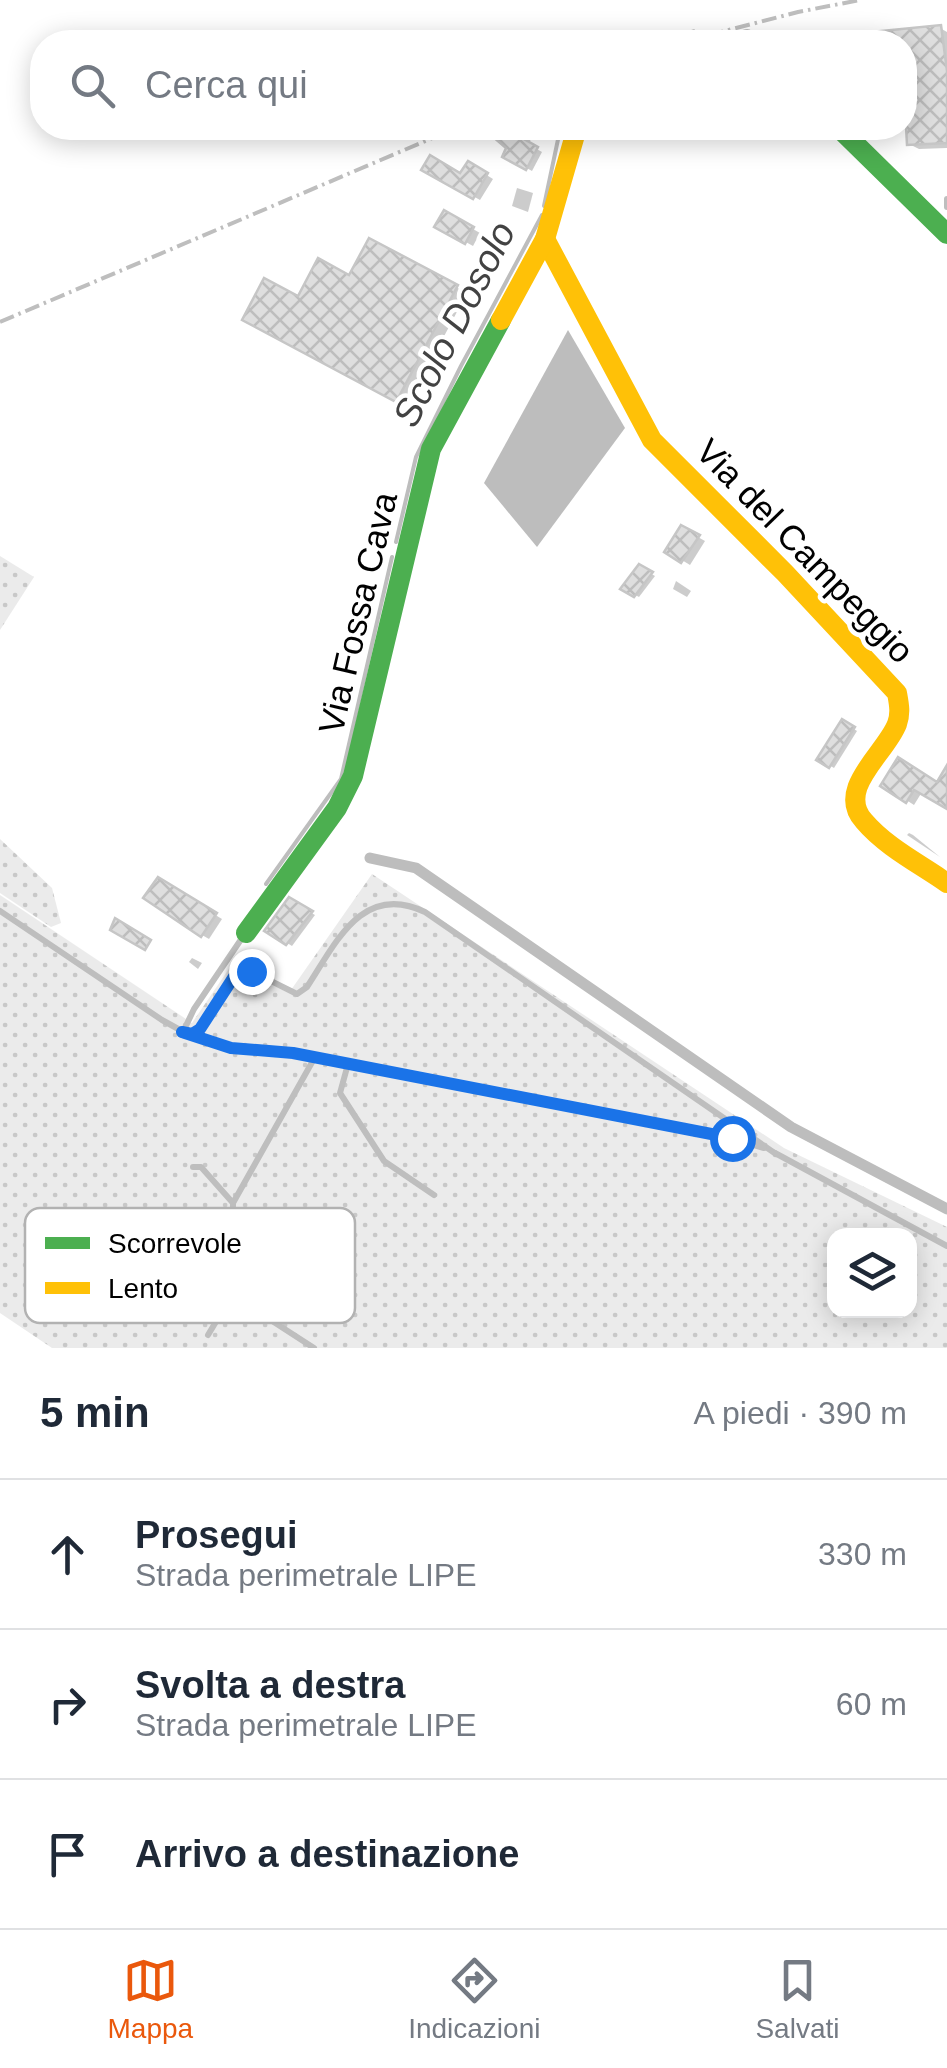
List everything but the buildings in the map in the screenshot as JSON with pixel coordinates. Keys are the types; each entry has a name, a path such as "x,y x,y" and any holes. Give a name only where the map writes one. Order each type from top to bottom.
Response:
{"street":[{"name":"Via Fossa Cava","path":"246,933 348,789 431,449 545,239 573,140"},
{"path":"853,140 944,221"},
{"name":"Via del Campeggio","path":"545,239 652,440 785,572 896,692 902,704 901,719 858,784 854,801 860,818 947,884"}],"lane":[{"path":"944,221 947,199"},
{"path":"182,1032 192,1034 200,1029 238,972 251,971 297,994 352,922 380,905 408,904 776,1154 947,1246"},
{"path":"0,911 182,1032 231,1048 314,1057 720,1136 776,1154"},
{"path":"182,1032 246,933"},
{"path":"233,1208 314,1057"},
{"path":"348,1064 340,1093 384,1161 434,1195"},
{"path":"193,1167 201,1168 233,1203"},
{"path":"208,1335 215,1323"},
{"path":"275,1323 314,1348"}],"shaded area":[{"path":"568,330 625,428 537,547 484,483"},
{"path":"0,556 34,577 0,630"},
{"path":"0,839 52,888 61,923 51,927 0,893"},
{"path":"372,874 784,1148 947,1227 947,1348 52,1348 0,1313 0,895 192,1023 237,957 291,990"}],"waterway":[{"name":"Scolo Dosolo","path":"544,206 558,140"},
{"name":"Scolo Dosolo","path":"396,542 416,457 542,215"},
{"name":"Scolo Dosolo","path":"266,884 341,779 392,557"},
{"path":"370,858 416,868 791,1127 947,1209"}],"railway":[{"path":"728,30 860,0"},
{"path":"0,322 428,140"}],"traffic: fast":[{"path":"851,140 947,234"},
{"path":"246,933 337,808 353,776 431,449 501,320"}],"traffic: slow":[{"path":"501,320 545,239 574,140"},
{"path":"545,239 652,440 785,573 897,693 897,724 859,784 855,796 857,809 882,839 947,883"}],"route":[{"path":"251,971 235,975 200,1029 192,1034 182,1032 231,1048 293,1053 732,1138"}]}
